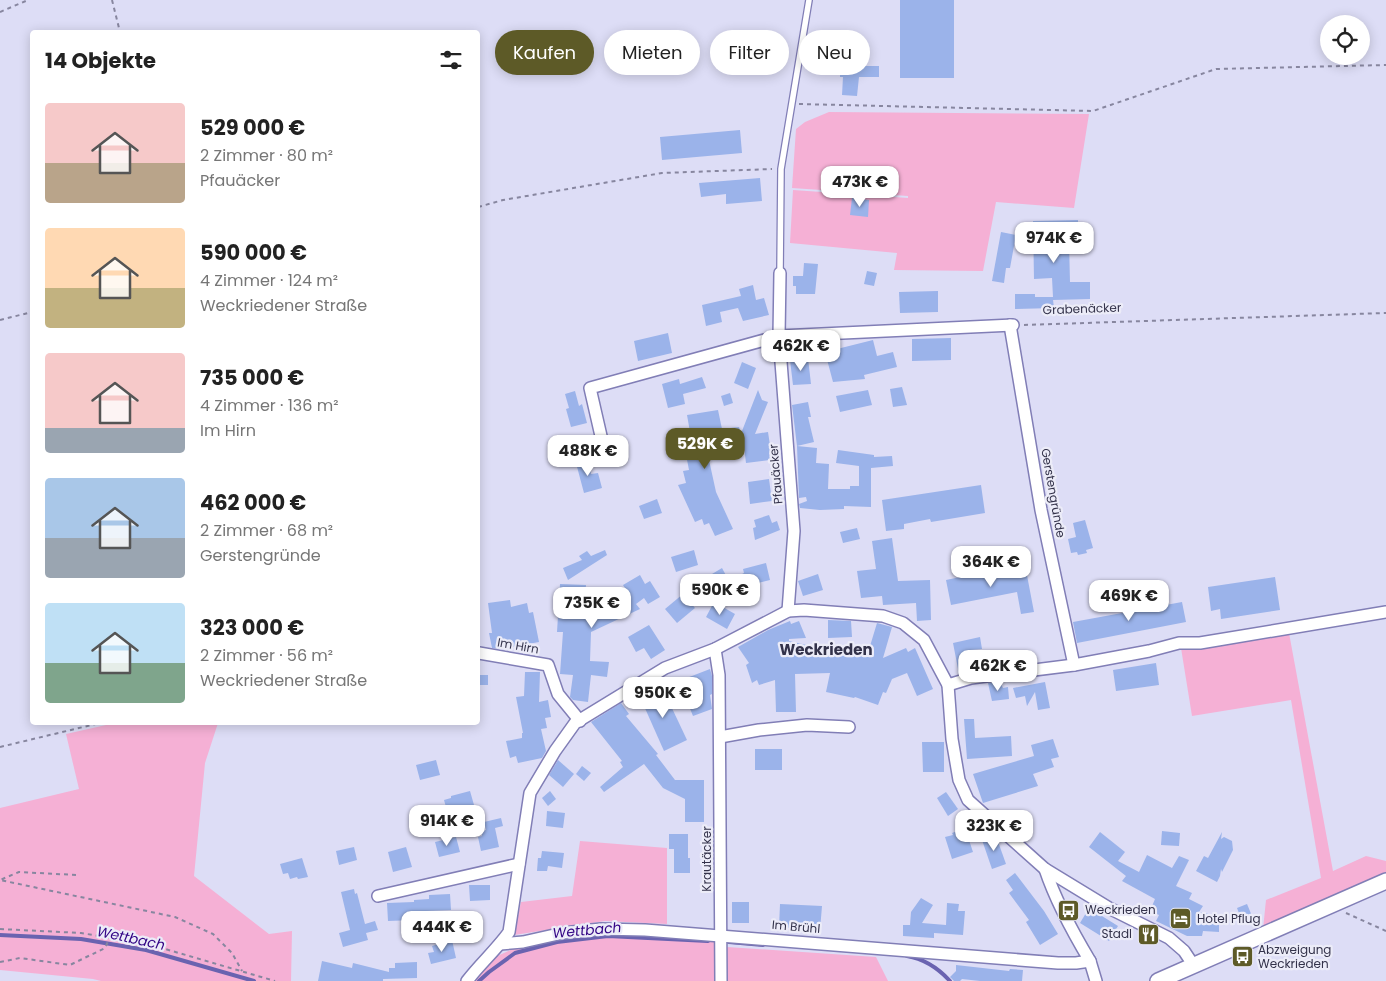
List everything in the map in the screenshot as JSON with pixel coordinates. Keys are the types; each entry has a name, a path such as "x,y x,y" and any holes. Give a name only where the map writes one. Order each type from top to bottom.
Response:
{"main road":[{"path":"1158,981 1386,881"}],"street":[{"name":"Pfauäcker","path":"780,273 779,336 794,531 788,611"},
{"path":"602,436 590,388 779,336 1011,325"},
{"name":"Gerstengründe","path":"1011,325 1041,510 1074,665"},
{"path":"467,981 481,963 500,944 508,932 530,793 555,751 575,723 665,668 715,649 788,611 804,610 883,616 903,623 924,640 948,685 952,739 959,780 968,800 1045,869 1109,908 1169,938 1184,951 1194,966"},
{"path":"948,685 971,678 1074,665 1149,652 1179,643 1200,643 1386,612"},
{"name":"Krautäcker","path":"715,649 719,675 721,981"},
{"name":"Im Hirn","path":"480,654 548,665 558,694 580,720"},
{"path":"720,737 807,725 849,727"},
{"path":"378,896 519,864"},
{"path":"1045,869 1050,885 1068,924 1090,961 1096,981"},
{"name":"Im Brühl","path":"500,944 523,942 563,933 601,929 645,930 1058,963 1090,961"}],"lane":[{"path":"780,273 781,169 809,0"}],"path":[{"path":"0,12 28,0"},
{"path":"112,0 120,30"},
{"path":"792,104 1093,110 1216,69 1386,65"},
{"path":"480,206 503,200 662,173 781,169"},
{"path":"0,320 30,312"},
{"name":"Grabenäcker","path":"1011,325 1386,313"},
{"path":"0,747 92,725"},
{"path":"76,875 19,872 0,880 175,917 213,934 232,953 242,971"},
{"path":"1330,905 1386,931"},
{"path":"0,929 81,933 148,944 275,981"},
{"path":"0,962 20,958 70,965 105,948 110,937"}],"shaded area":[{"path":"829,112 1089,114 1074,208 996,202 983,271 894,270 897,253 790,243 793,190 908,198 908,196 792,188 796,129 805,122"},
{"path":"1289,633 1333,871 1366,856 1386,861 1386,873 1263,929 1266,900 1321,878 1291,700 1192,716 1181,648"},
{"path":"106,725 217,725 205,763 194,876 269,934 292,931 291,981 101,981 0,970 0,808 79,789 66,734"},
{"path":"580,841 667,848 667,924 605,921 514,935 521,902 572,896"},
{"path":"580,932 713,936 717,946 717,981 473,981 493,958 517,947"},
{"path":"727,947 876,957 888,981 727,981"}],"building":[{"path":"900,0 954,0 954,78 900,78"},
{"path":"870,66 879,66 879,77 859,77 857,96 842,95 843,77 840,77 840,75 870,75"},
{"path":"740,130 742,153 662,160 660,137"},
{"path":"760,178 762,201 726,204 726,194 701,197 699,183"},
{"path":"852,198 869,200 868,217 850,215"},
{"path":"1078,220 1078,240 1069,241 1070,282 1090,282 1090,299 1053,300 1054,308 1015,309 1015,294 1035,294 1035,297 1053,297 1052,278 1034,279 1033,221"},
{"path":"1001,232 1016,235 1010,268 1006,268 1004,283 992,281"},
{"path":"804,263 818,264 815,294 796,294 796,286 793,286 793,276 803,276"},
{"path":"867,271 877,273 874,286 864,284"},
{"path":"753,285 756,300 764,298 769,315 743,321 738,308 720,312 722,322 706,326 702,305 741,296 739,289"},
{"path":"938,291 938,312 900,313 899,292"},
{"path":"668,333 672,353 638,361 634,341"},
{"path":"951,338 951,360 912,361 912,339"},
{"path":"873,340 877,356 893,352 897,367 864,375 865,379 833,382 825,352"},
{"path":"808,358 811,384 793,385 790,360"},
{"path":"742,362 756,368 748,389 734,383"},
{"path":"702,377 706,388 683,394 685,404 668,408 662,384 679,379 680,384"},
{"path":"902,387 907,405 893,407 890,389"},
{"path":"758,390 762,400 768,402 755,434 768,432 771,452 769,453 770,460 746,463 742,431"},
{"path":"868,390 872,405 840,412 836,396"},
{"path":"575,391 579,406 582,404 587,423 571,427 566,409 569,408 565,394"},
{"path":"730,393 733,403 724,406 721,396"},
{"path":"808,402 811,417 808,417 814,442 797,446 792,405"},
{"path":"718,410 722,429 739,427 742,436 711,439 715,459 709,460 716,492 733,529 715,536 709,523 704,525 702,519 695,522 678,485 686,483 683,471 689,470 682,434 690,432 687,415"},
{"path":"797,446 817,448 816,463 829,464 828,489 850,489 850,486 859,486 859,466 836,463 838,450 874,455 874,457 892,456 893,466 871,468 871,507 844,506 844,509 820,510 800,508 799,504 807,501 806,497 799,498"},
{"path":"588,460 591,474 598,473 602,488 584,493 576,463"},
{"path":"769,479 772,501 750,504 748,482"},
{"path":"981,485 985,513 931,522 930,519 904,524 904,529 886,531 882,500"},
{"path":"657,499 662,513 644,519 639,506"},
{"path":"769,515 772,523 777,521 780,530 755,540 753,528 756,527 754,520"},
{"path":"1085,520 1093,548 1086,550 1087,553 1078,555 1077,552 1071,553 1068,539 1076,537 1073,523"},
{"path":"857,528 860,539 843,543 840,532"},
{"path":"892,538 898,581 930,580 931,620 917,621 916,603 883,605 882,596 861,598 857,571 876,569 872,541"},
{"path":"605,550 607,555 568,580 563,568 582,560 579,556 587,551 591,556"},
{"path":"694,550 698,565 676,572 671,557"},
{"path":"766,563 770,580 746,586 726,597 721,589 725,582 720,587 712,574 722,568 729,581 744,573 743,569"},
{"path":"998,569 999,575 1026,570 1034,612 1021,614 1017,592 951,605 946,580"},
{"path":"818,574 823,590 803,596 798,581"},
{"path":"640,575 645,584 650,581 660,597 648,604 644,598 636,604 640,609 591,632 590,661 609,662 607,677 591,675 588,702 573,700 570,697 573,675 560,674 563,632 557,632 560,584 586,585 584,609 605,600 607,603 624,595 622,592 626,590 623,585"},
{"path":"1275,577 1280,610 1221,619 1220,609 1211,611 1208,587"},
{"path":"683,594 695,608 677,623 665,609"},
{"path":"510,600 511,607 527,603 529,613 533,612 539,642 502,649 492,648 489,633 492,633 488,603"},
{"path":"714,602 735,614 727,629 706,617"},
{"path":"1182,602 1186,622 1077,643 1073,622"},
{"path":"828,620 851,621 852,637 828,638"},
{"path":"790,621 791,624 799,621 806,638 789,639 789,641 859,657 860,654 867,656 877,623 892,627 883,658 906,648 908,652 915,648 933,689 917,696 907,673 892,679 886,693 883,692 878,705 855,697 826,692 830,673 795,674 796,712 776,712 775,680 759,685 757,680 752,683 746,665 749,663 738,647 768,630"},
{"path":"649,625 665,650 651,659 644,648 636,652 628,637"},
{"path":"980,637 982,649 970,650 971,670 959,674 953,643"},
{"path":"995,657 997,667 982,669 980,660"},
{"path":"1156,663 1159,685 1116,691 1113,670"},
{"path":"710,669 712,676 712,694 710,695 712,709 693,716 679,681"},
{"path":"525,672 540,672 539,702 548,700 551,717 545,718 547,728 541,729 546,751 542,758 518,763 516,756 510,758 506,741 522,738 523,733 516,697 524,696"},
{"path":"480,675 488,675 488,685 480,685"},
{"path":"1000,682 1003,688 1008,687 1009,699 992,701 988,683"},
{"path":"1045,682 1050,708 1038,710 1035,692 1027,706 1025,696 1016,698 1013,688"},
{"path":"662,687 687,740 664,751 640,697"},
{"path":"621,703 629,714 626,716 658,754 656,755 675,780 704,780 704,822 685,822 685,799 663,788 644,764 604,792 600,787 623,767 620,762 622,761 591,722"},
{"path":"964,719 974,719 975,738 1011,736 1012,756 967,759"},
{"path":"1053,739 1059,757 1051,759 1054,767 1033,774 1038,786 983,803 973,774 1034,756 1031,745"},
{"path":"922,742 944,742 944,772 923,772"},
{"path":"755,749 782,749 782,770 755,770"},
{"path":"436,760 440,775 420,780 416,765"},
{"path":"558,760 574,774 563,787 549,775"},
{"path":"582,766 591,773 584,781 576,774"},
{"path":"470,791 476,812 466,815 465,810 448,814 444,800"},
{"path":"550,791 556,799 548,806 542,798"},
{"path":"946,792 958,809 948,816 937,798"},
{"path":"547,811 565,813 563,828 546,826"},
{"path":"501,818 503,826 495,828 499,847 481,851 478,837 482,836 481,831 486,830 484,822"},
{"path":"965,828 973,852 952,859 945,837"},
{"path":"1162,831 1180,833 1179,846 1161,845"},
{"path":"1100,832 1125,852 1118,861 1139,872 1147,855 1172,868 1179,856 1189,860 1176,886 1192,893 1189,899 1203,906 1199,912 1207,913 1208,917 1219,918 1219,932 1203,931 1202,936 1187,936 1156,921 1159,915 1150,911 1155,899 1122,881 1126,876 1089,847"},
{"path":"1222,832 1221,839 1224,837 1232,841 1233,850 1222,872 1221,869 1217,882 1196,871 1204,856 1208,858"},
{"path":"669,834 688,834 690,873 674,873 674,849 669,849"},
{"path":"996,836 1006,864 992,869 982,840"},
{"path":"456,837 460,852 439,857 435,842"},
{"path":"354,847 357,860 339,865 336,851"},
{"path":"406,847 412,867 393,872 388,852"},
{"path":"542,851 564,853 562,868 548,866 547,871 537,871 538,858 541,858"},
{"path":"302,858 308,877 290,879 288,873 283,874 280,864"},
{"path":"1015,873 1044,911 1058,934 1040,945 1026,922 1029,920 1009,893 1013,890 1006,880"},
{"path":"469,885 490,885 490,900 470,901"},
{"path":"354,889 355,894 357,893 365,924 375,921 378,930 366,933 368,940 343,947 339,933 350,930 341,892"},
{"path":"450,894 451,910 426,911 426,914 415,914 415,920 388,921 387,903 414,902 414,900 429,899 429,895"},
{"path":"921,898 933,905 922,923 946,925 947,903 959,904 958,911 965,911 963,935 934,933 934,938 903,936 903,925 910,925 911,912"},
{"path":"732,902 749,902 749,923 732,923"},
{"path":"780,904 822,906 820,930 779,927"},
{"path":"1247,904 1252,916 1242,921 1237,908"},
{"path":"1089,908 1118,926 1109,941 1080,923"},
{"path":"470,925 480,925 480,939 471,939"},
{"path":"452,940 456,958 431,964 428,953 434,952 432,946"},
{"path":"322,961 352,968 353,963 389,972 389,968 395,968 395,963 417,962 417,978 383,979 383,981 318,981"},
{"path":"956,965 1009,971 1010,969 1023,970 1022,981 962,979 954,981 950,977 956,971"}],"waterway":[{"name":"Wettbach","path":"0,935 81,939 146,950 254,981"},
{"name":"Wettbach","path":"479,981 515,953 557,942 608,936 708,941"},
{"name":"Wettbach","path":"729,942 763,945"},
{"name":"Wettbach","path":"907,956 920,959 931,965 950,981"}],"place":[{"name":"Weckrieden","path":"1069,910"},
{"name":"Hotel Pflug","path":"1181,919"},
{"name":"Stadl","path":"1148,934"},
{"name":"Abzweigung Weckrieden","path":"1242,957"}],"district":[{"name":"Weckrieden","path":"826,650"}]}
